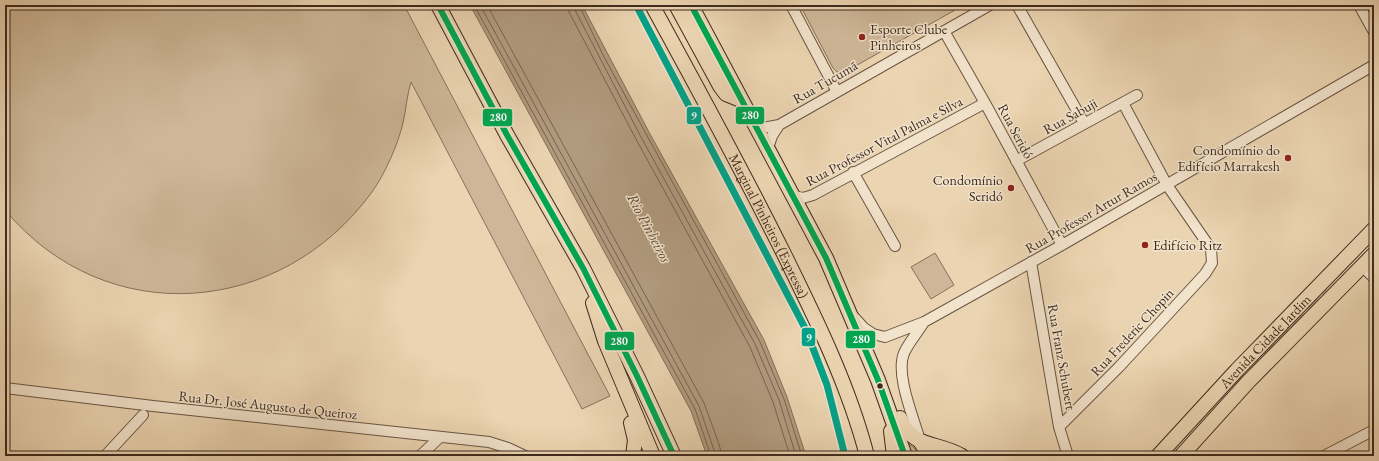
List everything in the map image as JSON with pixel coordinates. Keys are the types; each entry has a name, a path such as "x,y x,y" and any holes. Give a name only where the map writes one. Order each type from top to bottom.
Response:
{"highway":[{"path":"438,5 507,135 583,268 638,376 674,456"},
{"name":"Marginal Pinheiros (Expressa)","path":"652,5 761,208 807,300 832,355 853,411 867,456"},
{"path":"676,5 720,86 726,94 741,100"},
{"path":"692,5 826,258 878,380 889,415 897,432 905,456"},
{"name":"Avenida Cidade Jardim","path":"1158,456 1237,370 1374,228"},
{"path":"1167,456 1242,383 1374,242"},
{"name":"Avenida Cidade Jardim","path":"1181,456 1242,383 1374,254"},
{"path":"583,268 605,341 652,456"},
{"path":"619,376 625,405 635,440 633,456"},
{"path":"878,380 894,406 905,430 910,436 962,456"},
{"path":"889,415 894,456"},
{"path":"920,441 929,456"}],"street":[{"path":"791,5 836,92"},
{"name":"Rua Tucumã","path":"757,129 779,125 990,5"},
{"path":"1017,5 1084,123"},
{"path":"1359,5 1374,32"},
{"name":"Rua Seridó","path":"944,31 1062,245"},
{"name":"Rua Professor Artur Ramos","path":"848,309 864,328 879,336 891,336 924,322 1062,245 1374,65"},
{"name":"Rua Sabuji","path":"1016,162 1137,95"},
{"name":"Rua Professor Vital Palma e Silva","path":"794,196 808,197 985,103"},
{"path":"1123,103 1167,185"},
{"path":"768,148 772,136 779,125"},
{"path":"853,172 895,246"},
{"name":"Rua Frederic Chopin","path":"1059,427 1119,367 1205,274 1212,263 1211,249 1167,185"},
{"name":"Rua Franz Schubert","path":"1031,262 1059,427 1068,456"},
{"path":"1362,266 1374,278"},
{"name":"Rua Professor Artur Ramos","path":"920,441 905,391 901,366 909,343 924,322"},
{"name":"Rua Dr. José Augusto de Queiroz","path":"5,388 439,438 489,442 508,448 525,456"},
{"path":"104,456 143,415"},
{"path":"1324,456 1374,430"},
{"path":"420,456 439,438"}],"shaded area":[{"path":"5,5 404,5 610,396 582,409 411,82 398,140 377,185 334,234 290,265 243,285 192,293 142,290 92,276 46,249 5,210"},
{"name":"Esporte Clube Pinheiros","path":"800,5 964,5 843,73 837,72 833,68"},
{"path":"935,253 954,285 931,299 911,267"},
{"path":"903,440 925,456 906,456"}],"water":[{"name":"Rio Pinheiros","path":"470,5 582,5 650,134 764,340 787,397 806,456 707,456 691,411"}],"tunnel":[{"path":"1235,385 1325,289"}],"transit line":[{"name":"280","path":"438,5 507,135 583,268 637,376 674,456"},
{"name":"9","path":"636,5 806,330 827,385 845,456"},
{"name":"280","path":"691,5 826,258 878,380 905,456"}],"place":[{"name":"Esporte Clube Pinheiros","path":"862,37"},
{"name":"Condomínio do Edifício Marrakesh","path":"1288,158"},
{"name":"Condomínio Seridó","path":"1011,188"},
{"name":"Edifício Ritz","path":"1145,245"}]}
